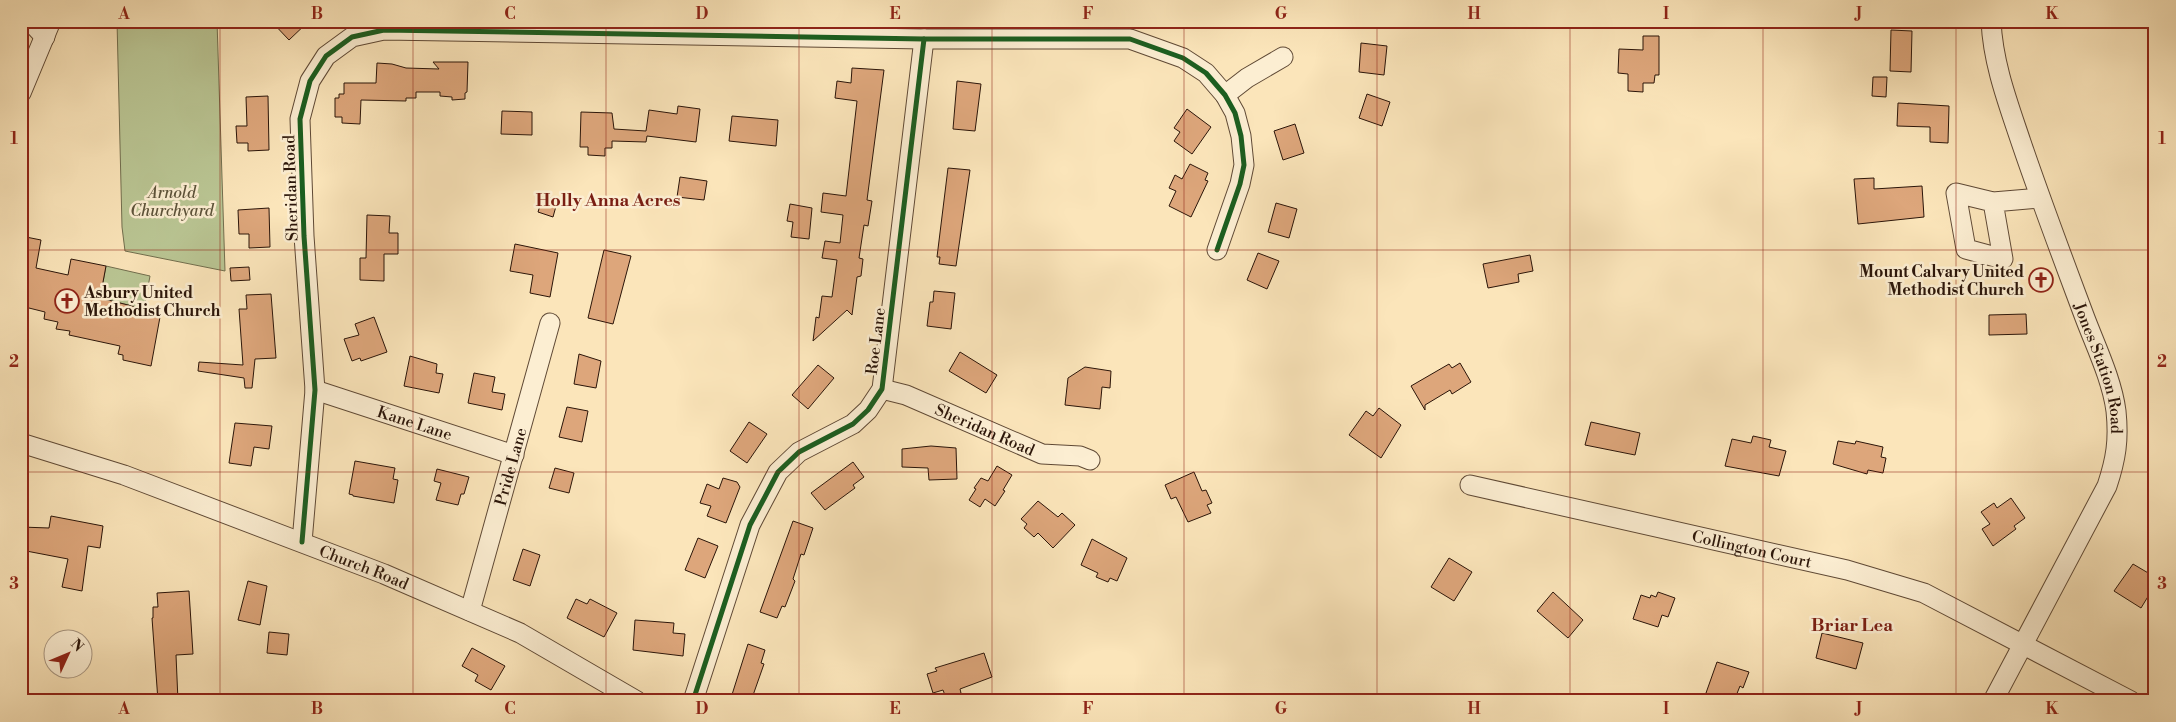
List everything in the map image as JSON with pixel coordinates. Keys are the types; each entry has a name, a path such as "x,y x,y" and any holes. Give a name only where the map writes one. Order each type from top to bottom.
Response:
{"street":[{"path":"21,93 48,29 30,21"},
{"name":"Jones Station Road","path":"1991,21 1992,45 2002,86 2040,198 2107,376 2116,409 2118,437 2116,460 2107,486 1993,701"},
{"name":"Sheridan Road","path":"302,542 315,390 304,236 300,118 310,81 326,56 352,37 384,30 1130,39 1183,58 1206,73 1225,95 1235,113 1244,165 1240,184 1217,250"},
{"name":"Roe Lane","path":"693,701 750,525 778,472 799,452 853,424 868,410 882,389 924,38"},
{"path":"1225,95 1247,78 1283,57"},
{"path":"1993,202 2040,198"},
{"name":"Pride Lane","path":"470,611 550,323"},
{"name":"Sheridan Road","path":"882,389 906,395 1042,454 1080,456 1090,460"},
{"name":"Kane Lane","path":"315,390 514,455"},
{"name":"Church Road","path":"21,443 124,475 302,542 470,611 520,633 608,694 637,701"},
{"name":"Collington Court","path":"1470,484 1847,570 1924,593 2131,701"}],"green space":[{"name":"Arnold Churchyard","path":"117,21 217,21 225,271 125,251 122,227"},
{"path":"106,266 150,276 144,309 100,298"}],"building":[{"path":"271,21 309,21 289,40"},
{"path":"1891,30 1912,31 1911,72 1890,71"},
{"path":"1643,36 1659,36 1659,75 1655,75 1654,83 1643,83 1643,92 1628,91 1628,74 1618,73 1619,49 1643,50"},
{"path":"1361,43 1387,46 1384,75 1359,72"},
{"path":"433,62 468,62 465,99 452,100 452,97 440,96 440,92 416,92 416,98 406,98 406,101 361,100 360,124 342,123 342,117 335,117 335,98 339,98 339,94 344,94 344,83 376,83 377,63 392,64 406,68 439,69"},
{"path":"852,68 884,70 867,200 872,201 868,226 864,225 859,258 863,259 861,276 857,277 852,315 847,310 813,341 816,317 819,318 822,296 832,297 837,260 822,258 825,241 840,243 843,215 821,212 823,193 846,196 857,101 835,98 837,81 851,83"},
{"path":"1873,77 1887,77 1886,97 1872,96"},
{"path":"957,81 981,84 975,131 953,129"},
{"path":"1367,94 1390,102 1382,126 1359,118"},
{"path":"268,96 269,150 248,151 248,143 237,143 236,126 247,126 246,97"},
{"path":"1898,103 1949,106 1948,143 1930,142 1930,127 1897,126"},
{"path":"678,106 700,109 696,142 647,136 646,142 612,141 612,148 605,148 605,156 588,155 588,147 580,147 581,112 612,113 614,129 646,131 649,110 677,114"},
{"path":"1187,109 1211,127 1192,154 1174,141 1180,132 1174,128"},
{"path":"502,111 532,112 532,135 501,134"},
{"path":"732,116 778,120 776,146 729,141"},
{"path":"1295,124 1304,153 1283,160 1274,131"},
{"path":"1190,164 1208,173 1205,180 1208,181 1191,217 1169,206 1176,191 1169,188 1175,175 1182,179"},
{"path":"948,168 970,170 956,266 939,264 940,257 937,257"},
{"path":"680,177 707,181 704,200 677,197"},
{"path":"1874,178 1874,189 1922,186 1924,217 1858,224 1854,179"},
{"path":"543,196 558,199 553,217 538,212"},
{"path":"1276,203 1297,209 1289,238 1268,232"},
{"path":"790,204 812,208 809,239 791,237 793,222 787,221"},
{"path":"269,208 270,247 249,248 249,234 239,234 238,210"},
{"path":"367,215 390,216 389,233 398,233 398,254 384,254 384,281 360,280 360,258 366,258"},
{"name":"Asbury United Methodist Church","path":"21,236 41,240 36,268 68,275 71,259 106,266 100,298 144,309 143,314 160,317 151,366 123,360 123,355 118,354 120,346 69,335 70,331 56,329 58,322 44,319 45,312 21,306"},
{"path":"515,244 558,253 550,297 530,293 533,275 510,271"},
{"path":"604,250 631,256 613,324 588,318"},
{"path":"1258,253 1279,261 1267,289 1247,280"},
{"path":"1530,255 1533,271 1518,274 1519,282 1488,288 1483,264"},
{"path":"249,267 250,280 231,281 230,268"},
{"path":"934,291 955,293 951,329 927,326 930,302 933,302"},
{"path":"271,294 276,358 255,359 252,388 245,388 244,378 198,371 199,362 243,365 239,309 247,309 246,295"},
{"path":"2026,314 2027,334 1989,335 1989,315"},
{"path":"374,317 387,352 361,361 360,358 352,361 344,339 359,335 355,324"},
{"path":"960,352 997,375 986,393 949,371"},
{"path":"579,354 601,361 596,388 574,384"},
{"path":"410,356 437,364 436,373 443,374 439,393 404,386"},
{"path":"1460,363 1471,382 1452,394 1450,390 1425,405 1425,410 1411,386 1449,364 1452,368"},
{"path":"818,365 834,378 808,409 792,395"},
{"path":"1085,367 1111,371 1110,388 1102,387 1100,409 1065,405 1068,378"},
{"path":"474,373 495,377 492,392 505,394 502,410 468,403"},
{"path":"567,407 588,411 582,442 559,437"},
{"path":"1379,408 1401,425 1381,458 1349,435 1366,411 1373,416"},
{"path":"749,422 767,434 747,463 730,451"},
{"path":"1591,422 1640,433 1635,455 1585,445"},
{"path":"235,423 272,426 269,449 254,447 251,466 229,463"},
{"path":"1753,436 1771,440 1769,447 1786,451 1779,476 1725,466 1732,439 1751,443"},
{"path":"1838,441 1855,444 1856,441 1883,447 1881,457 1886,458 1883,473 1868,470 1867,474 1833,464"},
{"path":"931,446 956,448 957,479 929,480 928,468 902,467 902,449"},
{"path":"355,461 395,468 393,479 398,480 394,503 349,494"},
{"path":"853,462 864,477 853,485 855,488 825,510 811,493"},
{"path":"997,466 1012,475 1003,490 1005,491 995,506 985,499 980,507 969,500 981,478 988,481"},
{"path":"555,468 574,473 569,493 549,488"},
{"path":"437,469 469,477 464,494 461,494 458,505 436,500 441,483 434,481"},
{"path":"1194,472 1202,491 1206,490 1212,503 1207,505 1211,513 1188,522 1176,497 1171,499 1165,485"},
{"path":"723,478 737,482 740,487 726,523 707,516 711,506 700,503 707,484 719,489"},
{"path":"2011,498 2025,518 2014,526 2016,529 1993,546 1982,529 1990,524 1981,512 1994,503 1997,508"},
{"path":"1038,501 1058,517 1062,513 1075,525 1053,548 1038,533 1034,537 1024,528 1027,524 1021,519"},
{"path":"51,516 103,526 100,548 88,546 82,591 62,587 68,559 21,550 21,527 49,528"},
{"path":"793,521 813,528 804,555 801,554 793,579 795,581 785,607 782,606 777,618 760,612"},
{"path":"698,538 718,546 705,578 685,570"},
{"path":"1092,539 1127,558 1117,581 1110,578 1108,582 1096,577 1098,573 1081,565"},
{"path":"523,549 540,555 530,586 513,580"},
{"path":"1449,558 1472,572 1454,601 1431,587"},
{"path":"2133,564 2155,577 2155,585 2141,608 2114,591"},
{"path":"248,581 267,586 260,625 238,620"},
{"path":"189,591 193,654 176,655 178,701 158,701 152,618 153,607 158,607 157,593"},
{"path":"1553,592 1583,620 1568,638 1537,611"},
{"path":"1658,592 1675,598 1668,617 1662,615 1658,627 1633,619 1641,595 1650,598 1651,595 1656,597"},
{"path":"576,599 587,604 590,599 617,613 604,637 567,618"},
{"path":"635,620 674,623 673,633 685,634 683,656 633,650"},
{"path":"269,632 289,634 287,655 267,653"},
{"path":"1822,633 1863,643 1856,669 1816,658"},
{"path":"748,644 765,650 761,663 764,664 751,701 730,701"},
{"path":"472,648 505,666 491,690 475,681 478,675 462,666"},
{"path":"984,653 992,677 960,689 961,693 946,698 943,690 933,693 927,674 937,671 935,668"},
{"path":"1717,662 1749,672 1743,688 1740,686 1734,701 1726,701 1706,693"}],"cycle path":[{"path":"302,542 315,390 304,236 300,119 310,81 326,56 352,37 384,30 924,39 1130,39 1183,58 1206,73 1225,95 1235,113 1241,136 1244,165 1240,184 1217,250"},
{"path":"693,701 750,525 778,472 799,452 853,424 868,410 882,389 924,39"}],"place":[{"name":"Mount Calvary United Methodist Church","path":"2041,280"},
{"name":"Asbury United Methodist Church","path":"67,301"}],"district":[{"name":"Holly Anna Acres","path":"608,200"},
{"name":"Briar Lea","path":"1852,625"}]}
